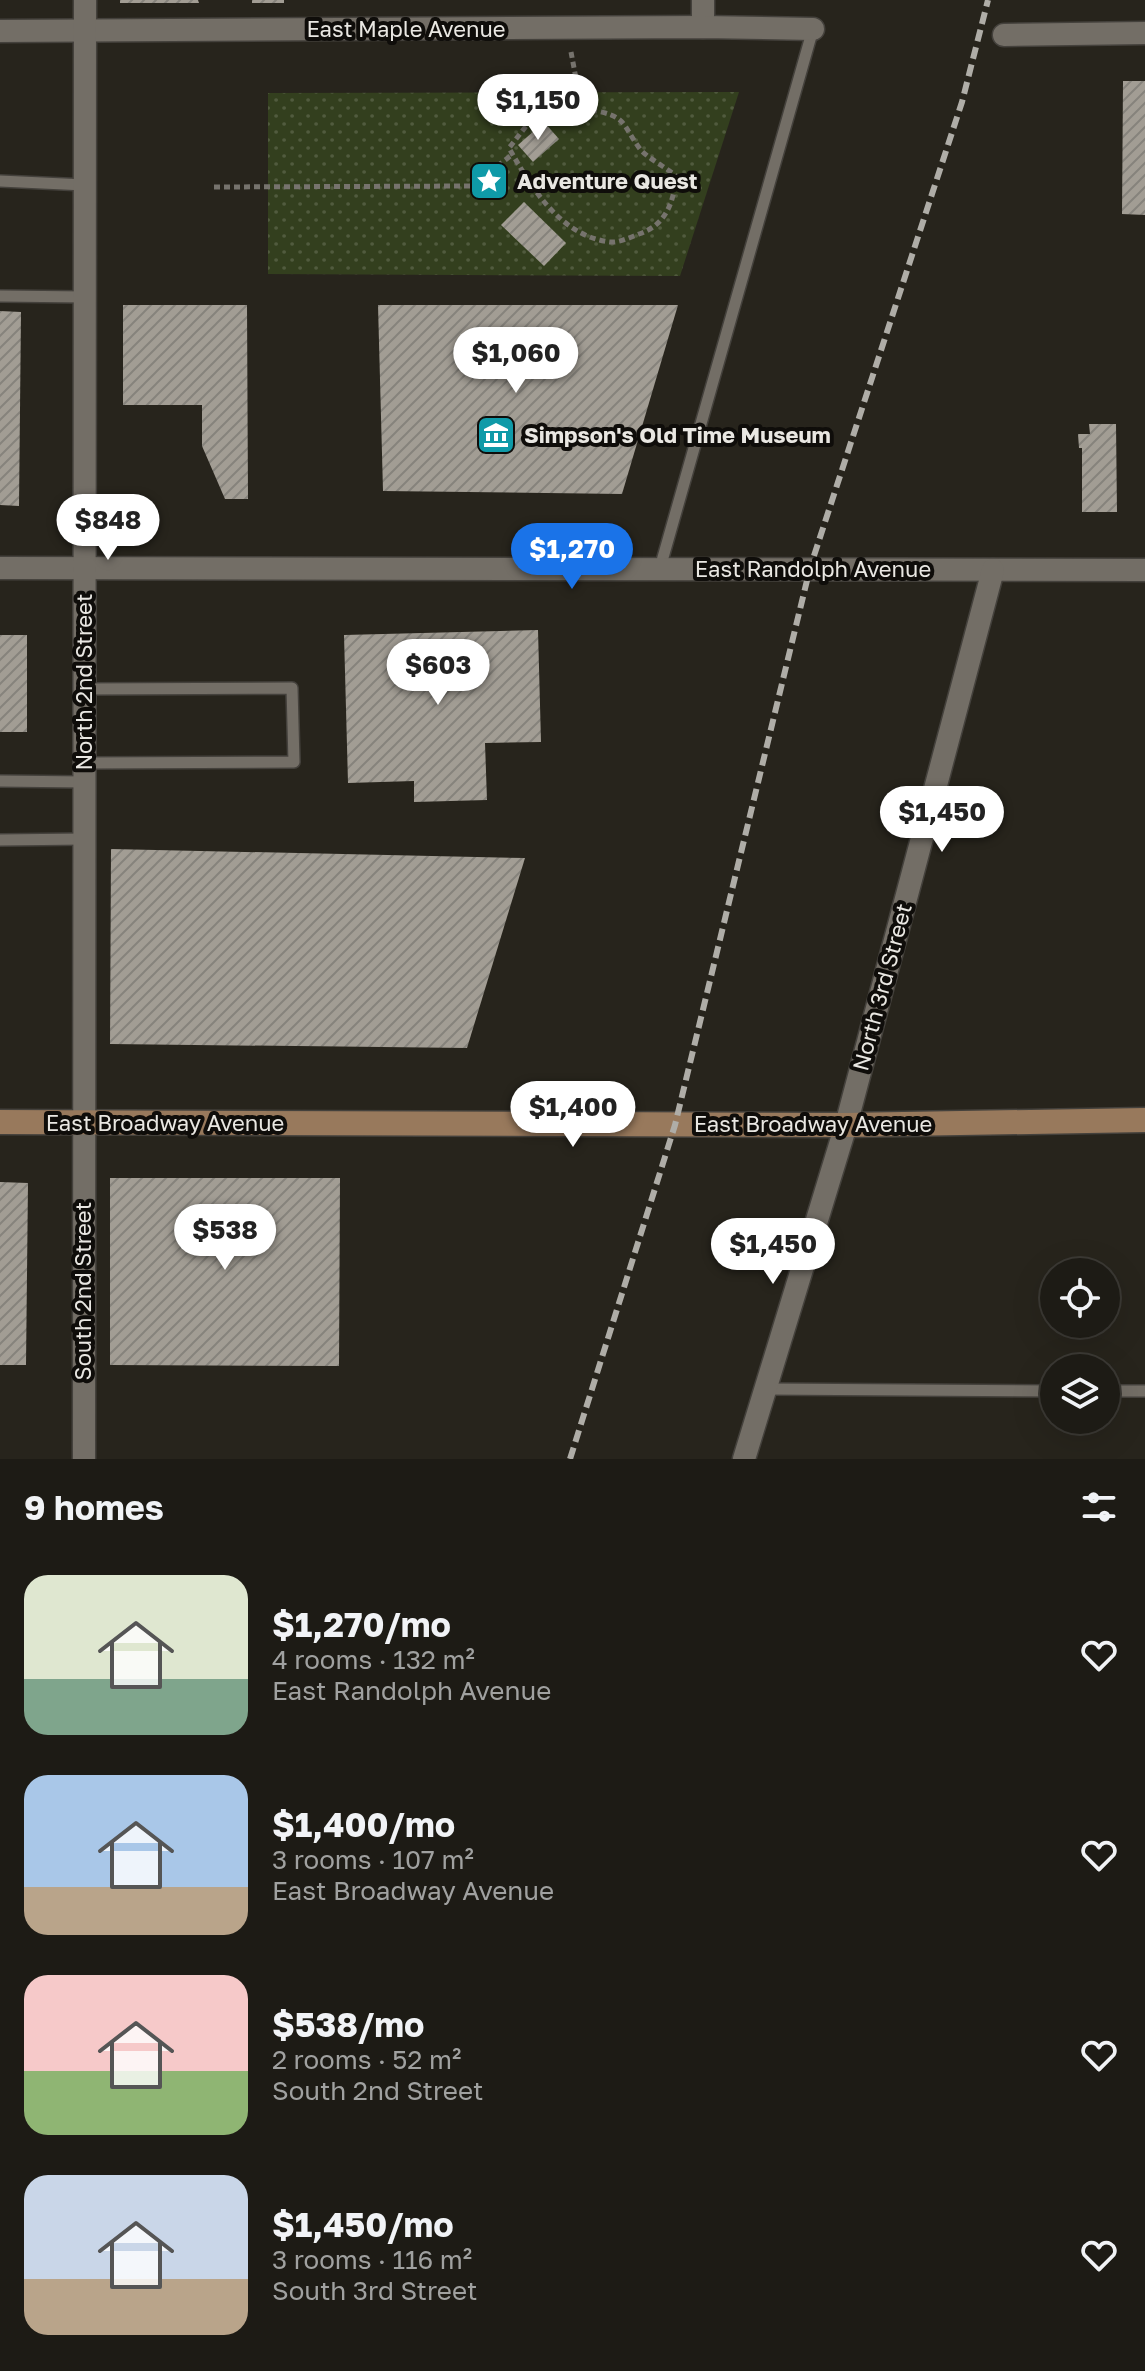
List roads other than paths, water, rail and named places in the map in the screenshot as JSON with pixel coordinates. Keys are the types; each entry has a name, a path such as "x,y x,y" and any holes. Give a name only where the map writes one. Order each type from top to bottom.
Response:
{"main road":[{"name":"East Broadway Avenue","path":"0,1122 846,1125 1145,1120"}],"street":[{"name":"North 2nd Street","path":"82,1123 85,0"},
{"path":"703,0 703,27"},
{"name":"East Maple Avenue","path":"0,31 813,29"},
{"path":"1004,35 1145,33"},
{"name":"East Randolph Avenue","path":"0,568 1145,570"},
{"name":"North 3rd Street","path":"744,1459 846,1125 993,570"},
{"name":"South 2nd Street","path":"82,1123 84,1459"}],"lane":[{"path":"660,568 813,29"},
{"path":"0,181 85,185"},
{"path":"0,296 85,297"},
{"path":"0,781 84,773 294,762 292,688 84,689"},
{"path":"0,840 84,839"},
{"path":"766,1389 1040,1391"},
{"path":"1120,1391 1145,1391"}],"railway":[{"path":"570,1459 675,1125 810,568 962,102 988,0"}],"place":[{"name":"Adventure Quest","path":"489,181"},
{"name":"Simpson's Old Time Museum","path":"496,435"}]}
